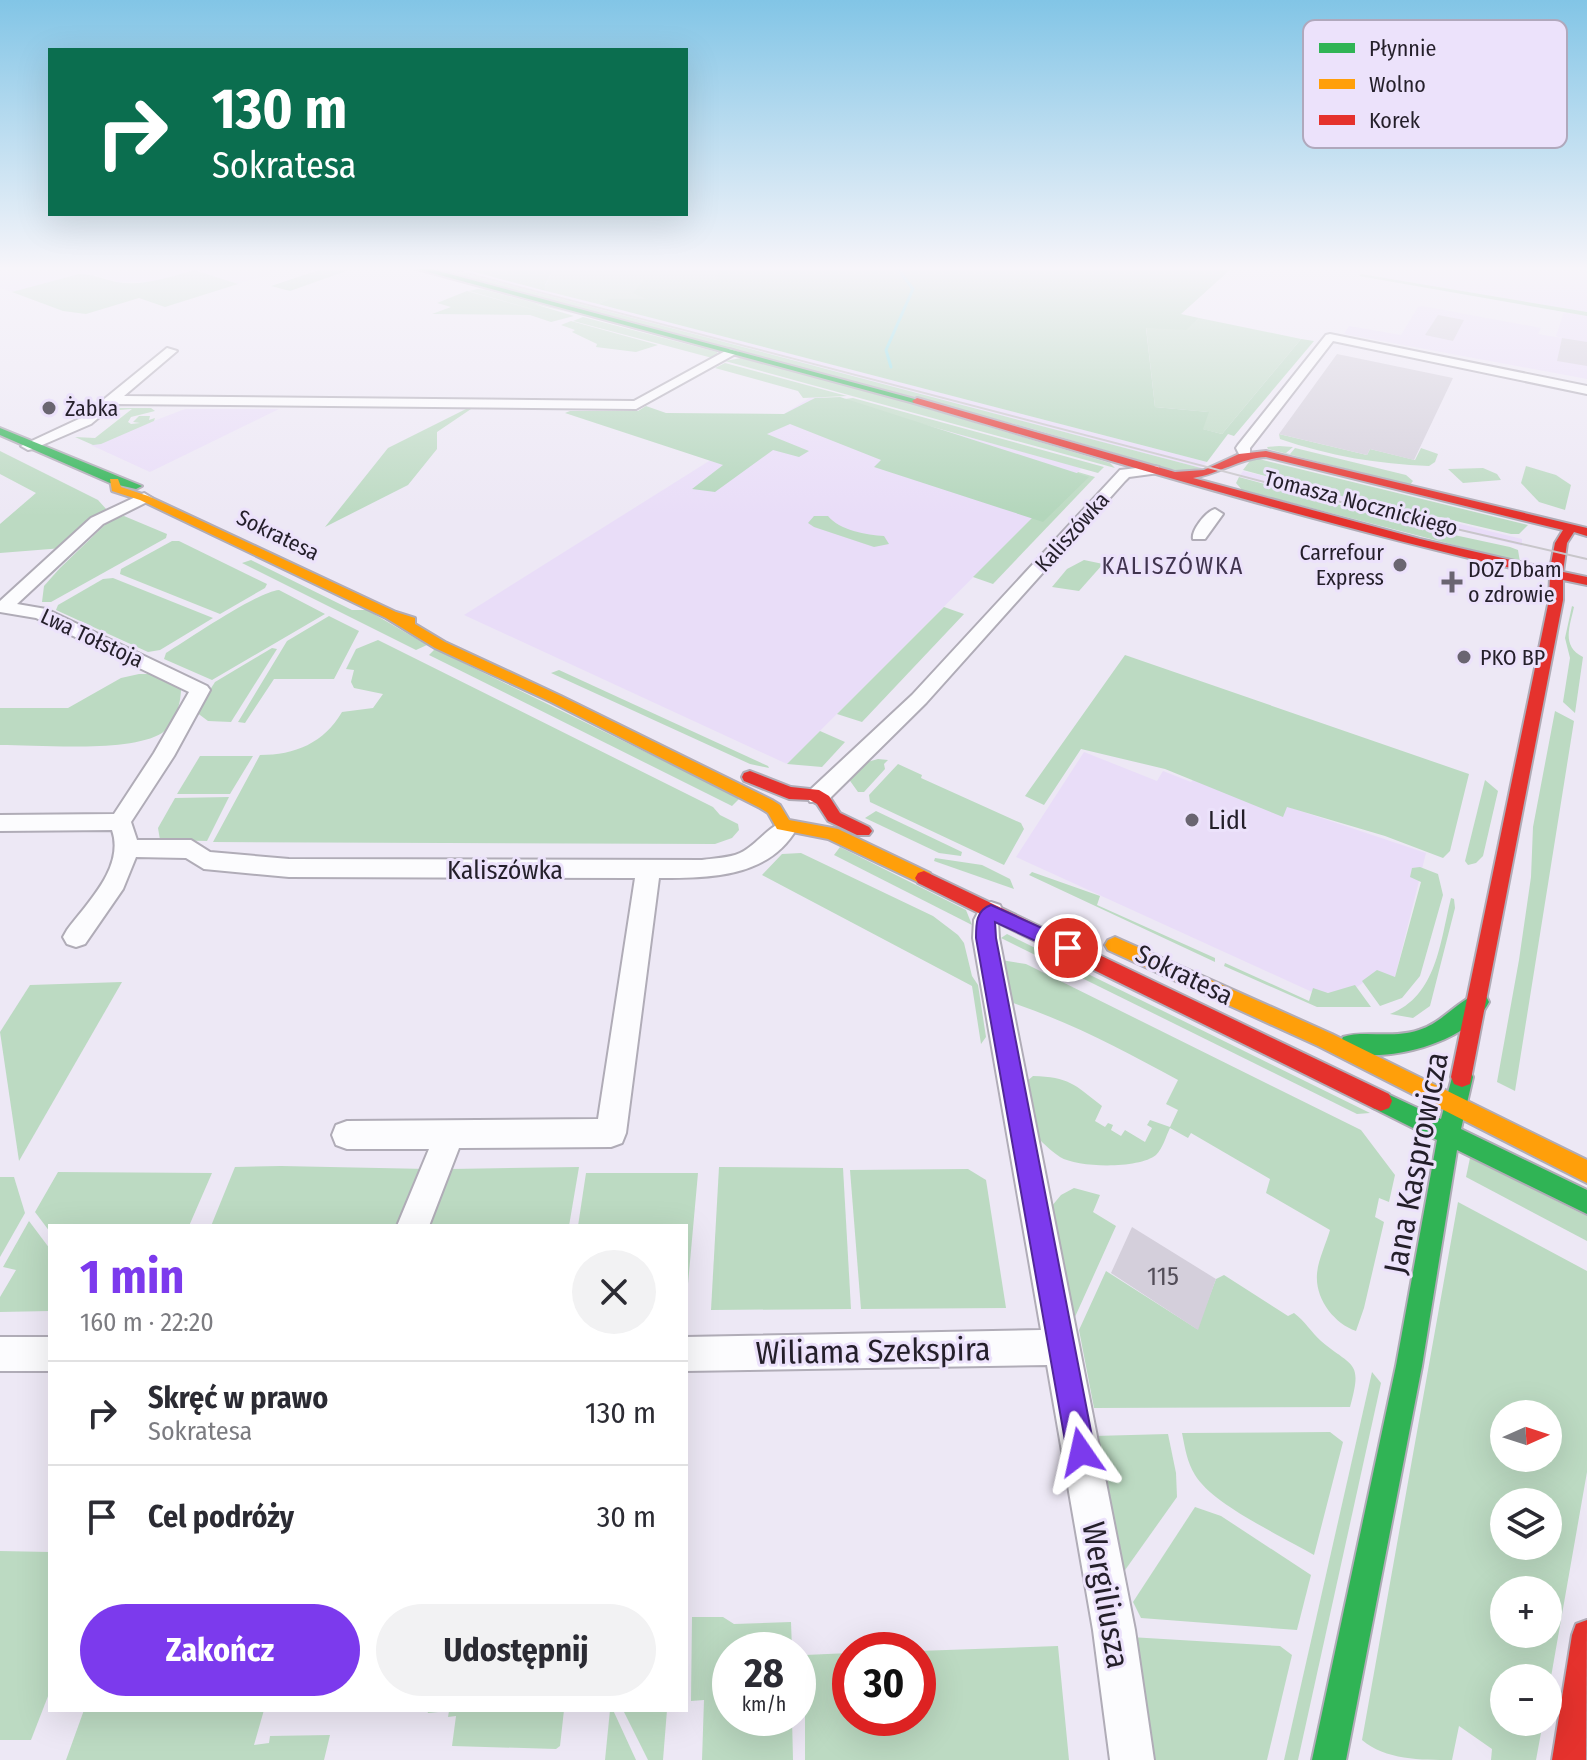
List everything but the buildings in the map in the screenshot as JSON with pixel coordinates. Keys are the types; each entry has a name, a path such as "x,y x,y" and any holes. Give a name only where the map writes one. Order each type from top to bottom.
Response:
{"street":[{"path":"28,446 83,423 171,351"},
{"name":"Tomasza Nocznickiego","path":"730,351 906,398 1232,493 1467,556 1587,581"},
{"path":"1232,493 1224,485 1219,470 1229,460 1245,453 1243,448 1319,351"},
{"path":"1401,351 1587,388"},
{"path":"111,400 636,405 733,352"},
{"name":"Sokratesa","path":"0,419 46,439 58,454"},
{"name":"Sokratesa","path":"0,431 28,446 58,454 114,481 142,489 144,498 391,615 428,625 468,646 501,672 636,738 799,831 814,828 832,833 1587,1202"},
{"name":"Tomasza Nocznickiego","path":"1245,453 1277,456 1578,531"},
{"name":"Kaliszówka","path":"1110,457 1125,473"},
{"name":"Tomasza Nocznickiego","path":"1154,470 1190,475 1219,470"},
{"name":"Kaliszówka","path":"823,804 1125,473 1154,470"},
{"name":"Lwa Tołstoja","path":"2,607 97,521 144,498"},
{"path":"1199,536 1215,514"},
{"name":"Jana Kasprowicza","path":"1329,1760 1409,1366 1449,1132 1479,1002 1497,888 1552,620 1562,536 1578,531"},
{"path":"1467,556 1508,572 1533,590 1548,607 1552,620"},
{"name":"Lwa Tołstoja","path":"2,607 40,613 200,690 163,756 120,822"},
{"name":"Sokratesa","path":"636,738 693,755 789,793 803,792 847,824 973,881"},
{"path":"780,818 779,800 789,793"},
{"path":"814,828 823,823 823,804"},
{"name":"Kaliszówka","path":"126,848 191,849 202,860 289,868 702,869 740,864 761,854 780,818"},
{"path":"0,823 120,822 125,830 123,868 76,937"},
{"path":"347,1135 611,1133 648,870"},
{"name":"Wergiliusza","path":"991,912 986,920 986,938 1114,1630 1132,1760"},
{"name":"Sokratesa","path":"1097,937 1325,1040 1587,1172"},
{"path":"1325,1040 1382,1048 1410,1046 1459,1023 1479,1002"},
{"path":"414,1224 450,1134"},
{"name":"Wiliama Szekspira","path":"688,1354 1061,1347"},
{"path":"0,1354 48,1354"},
{"path":"1569,1760 1587,1635"}],"shaded area":[{"path":"758,351 780,351 1207,462 1201,468"},
{"path":"1437,351 1587,351 1587,379"},
{"path":"814,395 1082,468 787,764 464,615"},
{"path":"185,409 279,409 150,472 91,445"},
{"path":"1243,471 1522,539 1522,546 1239,477"},
{"path":"1084,752 1157,781 1163,771 1191,782 1196,776 1426,853 1394,981 1376,974 1357,987 1338,993 1312,992 1016,857"}],"green space":[{"path":"686,351 717,352 719,356 716,359"},
{"path":"740,351 758,351 1201,468 1183,471 1169,469 1033,429"},
{"path":"780,351 1149,351 1155,407 1209,412 1203,429 1222,434 1291,351 1305,351 1234,436 1228,434 1207,462"},
{"path":"1149,351 1291,351 1222,434 1202,429 1208,412 1155,407"},
{"path":"741,358 855,387 1110,463 1115,468 725,361"},
{"path":"725,363 847,396 803,398 798,391 715,368"},
{"path":"840,397 1089,477 1043,522 874,467 881,460 790,424 767,434 809,451 799,457 773,450 715,492 692,489 723,465 565,413 638,411 646,406 666,413 784,414 815,398"},
{"path":"853,398 1104,467 1098,473 836,400"},
{"path":"114,408 151,408 155,411 131,417 128,422 131,424 140,423 133,422 139,416 150,416 149,420 155,418 101,444 93,445 75,437 95,438 132,409 108,411"},
{"path":"471,409 437,432 437,449 408,485 325,527 388,448"},
{"path":"1279,434 1367,455 1370,449 1415,460 1421,448 1438,454 1429,466 1372,461 1298,445 1280,439"},
{"path":"1267,447 1293,447 1286,453 1290,454 1295,448 1406,475 1413,481 1410,485 1268,449"},
{"path":"0,451 98,500 107,510 95,517 63,548 0,553 0,524 36,493 0,474"},
{"path":"1252,458 1528,525 1519,534 1511,534 1357,500 1243,470"},
{"path":"1526,466 1556,475 1571,485 1565,510 1539,502 1521,483"},
{"path":"1483,468 1497,474 1501,480 1463,483 1448,469"},
{"path":"1078,472 1095,477 993,584 973,577"},
{"path":"1239,477 1431,530 1510,547 1518,550 1520,562 1242,490 1236,483"},
{"path":"124,516 167,534 166,538 51,602 42,602 44,586 60,568 112,518"},
{"path":"814,516 828,516 846,528 884,536 889,544 874,547 814,527 808,523"},
{"path":"172,541 179,541 267,584 220,614 120,574 121,569"},
{"path":"251,560 352,610 367,610 427,645 416,650 242,563"},
{"path":"1084,560 1103,564 1079,591 1052,587 1067,569"},
{"path":"113,578 213,618 160,650 148,652 56,610 58,605 103,579"},
{"path":"279,590 325,614 212,680 164,659 166,653 223,617"},
{"path":"1572,606 1569,641 1583,657 1575,713 1563,702 1570,658 1565,638"},
{"path":"944,607 964,614 862,722 837,714"},
{"path":"329,616 359,631 334,679 274,679 245,723 238,722 287,641"},
{"path":"378,640 713,807 720,815 738,824 739,830 732,838 715,844 213,842 260,755 297,750 327,732 342,712 373,708 383,694 354,688 351,682 354,670 346,669 356,649"},
{"path":"272,648 277,649 231,722 208,721 196,712 215,682"},
{"path":"435,649 740,798 732,806 429,655"},
{"path":"1125,655 1469,774 1450,851 1443,858 1385,836 1287,807 1283,817 1165,769 1081,749 1044,805 1025,796"},
{"path":"559,670 769,768 750,764 551,673"},
{"path":"149,674 181,689 176,713 162,733 107,746 0,745 0,708 68,708 121,678"},
{"path":"1555,711 1574,721 1515,1091 1497,1082 1531,877 1533,827"},
{"path":"820,731 845,742 822,767 787,764"},
{"path":"200,756 253,756 230,794 177,794"},
{"path":"878,759 888,760 884,764 885,769 864,792 858,792 848,778 860,764"},
{"path":"898,764 922,775 921,778 1021,823 1024,829 1004,865 870,802 869,795"},
{"path":"1485,780 1498,791 1483,856 1476,863 1468,865 1465,861"},
{"path":"229,797 207,841 160,840 158,828 175,798"},
{"path":"876,811 962,852 961,856 939,853 865,818"},
{"path":"840,847 966,910 972,925 834,855"},
{"path":"801,853 933,916 958,935 964,943 972,976 978,985 986,1037 981,1044 972,986 762,875 782,854"},
{"path":"935,858 982,865 1010,879 1014,889 934,861"},
{"path":"1420,867 1438,874 1443,895 1420,976 1402,998 1380,1006 1362,981 1377,970 1395,977 1421,882 1410,877 1412,868"},
{"path":"1032,872 1100,896 1097,905 1215,958 1215,962 1029,875"},
{"path":"1451,898 1454,899 1455,908 1430,1006 1413,1018 1390,1014 1406,1006 1427,981 1439,949"},
{"path":"1007,934 1370,1113 1357,1114 1001,938"},
{"path":"1001,960 1026,964 1361,1130 1395,1175 1389,1202 1379,1198 1375,1217 1384,1222 1356,1331 1333,1316 1319,1292 1318,1269 1330,1230 1266,1193 1270,1179 1191,1133 1188,1138 1170,1128 1156,1155 1148,1160 1123,1165 1069,1161 1041,1141 1032,1121 1026,1082 1033,1076 1063,1080 1077,1087 1102,1106 1095,1121 1105,1127 1108,1123 1113,1125 1111,1130 1121,1136 1125,1130 1145,1142 1152,1128 1147,1125 1150,1120 1170,1127 1178,1110 1166,1104 1178,1080 1116,1047 1010,1002"},
{"path":"1225,963 1309,1001 1313,988 1328,993 1355,985 1371,1007 1317,1007 1224,966"},
{"path":"122,982 19,1161 0,1032 30,985"},
{"path":"1470,1158 1587,1216 1587,1241 1466,1177"},
{"path":"235,1167 428,1169 402,1224 212,1224"},
{"path":"579,1167 569,1224 427,1224 451,1169"},
{"path":"719,1167 843,1168 851,1309 711,1310"},
{"path":"968,1169 986,1180 1006,1308 861,1309 850,1170"},
{"path":"58,1172 212,1173 190,1224 48,1224 48,1229 35,1212"},
{"path":"586,1173 698,1173 688,1284 688,1224 578,1224"},
{"path":"0,1177 14,1177 25,1213 0,1257"},
{"path":"1074,1188 1100,1195 1093,1212 1116,1226 1070,1328 1051,1207 1061,1195"},
{"path":"1458,1202 1587,1271 1587,1472 1562,1614 1562,1576 1490,1576 1490,1648 1556,1648 1553,1664 1490,1664 1490,1736 1540,1736 1536,1760 1491,1760 1492,1749 1459,1726 1452,1760 1416,1759 1371,1747 1362,1740"},
{"path":"29,1221 48,1246 48,1311 0,1312 0,1297 16,1270 3,1267"},
{"path":"1106,1271 1197,1329 1216,1279 1224,1275 1288,1316 1294,1313 1321,1341 1352,1366 1355,1381 1350,1407 1094,1408 1079,1330"},
{"path":"1372,1372 1381,1383 1298,1760 1284,1760"},
{"path":"1330,1432 1343,1442 1314,1555 1232,1508 1204,1486 1190,1465 1182,1433"},
{"path":"1168,1434 1176,1473 1177,1497 1118,1580 1094,1436"},
{"path":"1195,1507 1221,1516 1311,1575 1297,1630 1141,1618 1133,1602"},
{"path":"0,1551 48,1552 48,1696 31,1740 0,1740"},
{"path":"692,1617 723,1617 734,1624 791,1622 791,1632 712,1632 712,1736 792,1736 793,1760 702,1760 704,1700 691,1701"},
{"path":"1130,1637 1280,1646 1292,1655 1267,1760 1146,1760"},
{"path":"1058,1646 1069,1760 805,1760 805,1736 816,1736 816,1655 832,1654 832,1736 936,1736 936,1650"},
{"path":"83,1712 263,1712 254,1745 269,1743 270,1736 330,1735 324,1760 66,1760"},
{"path":"449,1712 564,1712 560,1746 556,1749 452,1746 456,1716 448,1717"},
{"path":"610,1712 614,1712 636,1760 605,1760"},
{"path":"624,1712 667,1712 663,1760 648,1760"}],"waterway":[{"path":"886,351 891,367"}],"tram line":[{"path":"765,351 1356,506 1587,559"}],"traffic: fast":[{"path":"730,351 917,401"},
{"path":"0,431 114,481 136,486"},
{"path":"1350,1044 1387,1046 1420,1040 1450,1025 1479,1002"},
{"path":"1329,1760 1409,1366 1441,1169 1462,1077"},
{"path":"1381,1101 1587,1202"}],"traffic: slow":[{"path":"114,481 116,489 144,498 391,615 410,621"},
{"path":"391,615 440,645 766,804 774,809 783,825 832,833 924,878"},
{"path":"1115,945 1325,1040 1587,1172"}],"traffic: jam":[{"path":"917,401 1334,520 1587,581"},
{"path":"1179,474 1206,473 1243,457 1266,454 1587,532"},
{"path":"1462,1077 1556,600 1558,552 1570,529"},
{"path":"750,777 789,793 813,794 823,800 834,817 863,831"},
{"path":"924,878 1381,1101"},
{"path":"1569,1760 1587,1635"}],"place":[{"name":"Żabka","path":"49,408"},
{"name":"Carrefour Express","path":"1400,565"},
{"name":"DOZ Dbam o zdrowie","path":"1452,582"},
{"name":"PKO BP","path":"1464,657"},
{"name":"Lidl","path":"1192,820"}],"district":[{"name":"KALISZÓWKA","path":"1173,566"}],"route":[{"path":"1068,948 991,912 986,920 986,938 1081,1452"}]}
